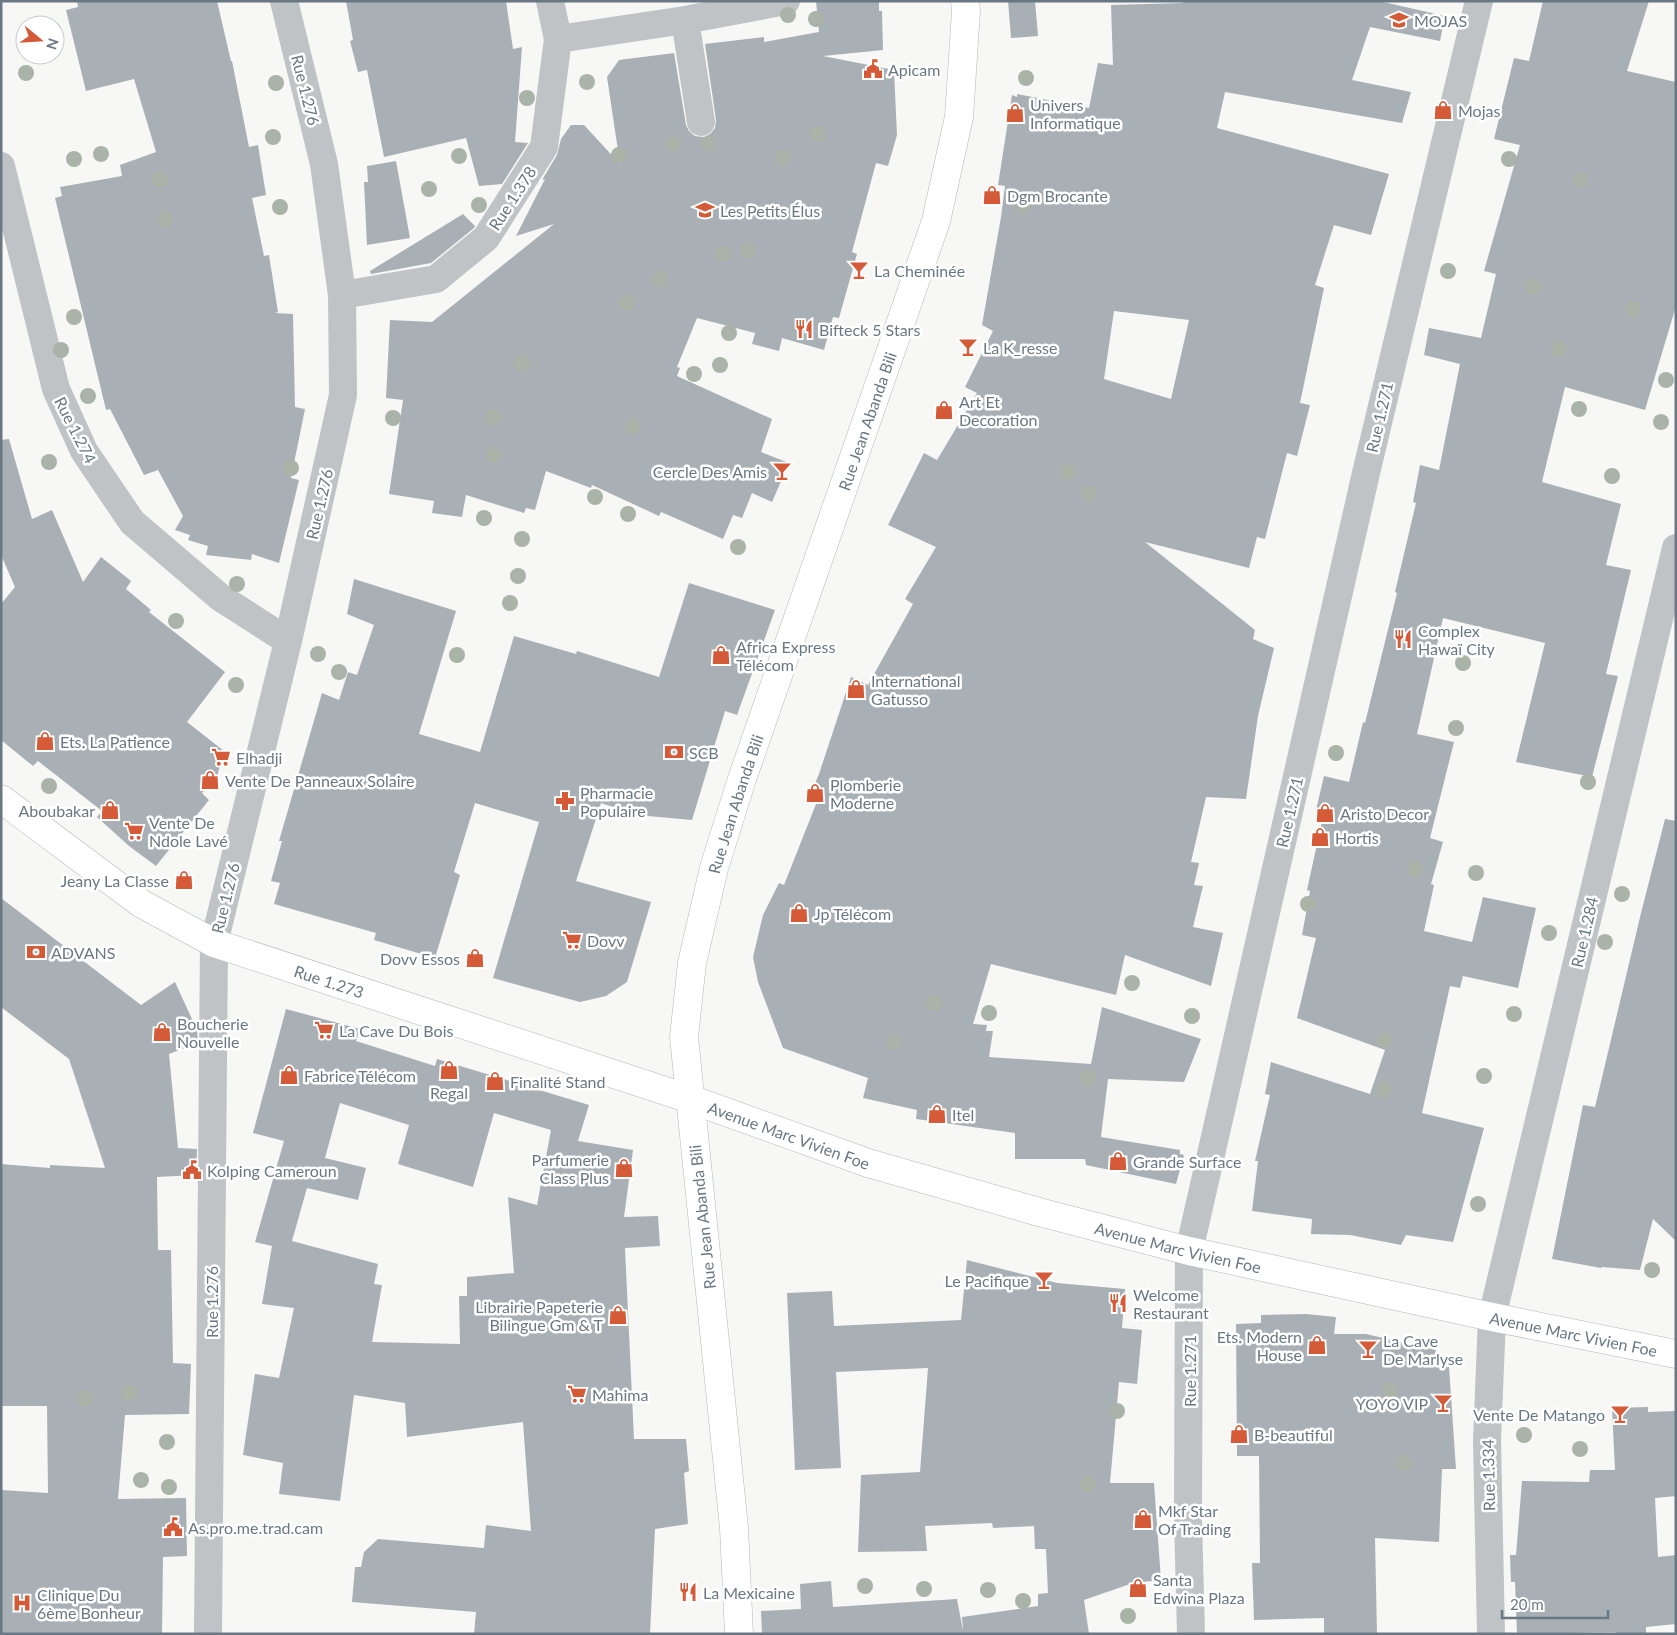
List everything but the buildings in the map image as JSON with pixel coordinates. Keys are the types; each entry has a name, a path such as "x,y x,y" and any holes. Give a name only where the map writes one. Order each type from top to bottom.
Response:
{"main road":[{"name":"Rue Jean Abanda Bili","path":"738,1634 734,1528 684,1037 692,963 714,868 742,779 936,221 959,117 965,1"},
{"name":"Rue 1.273","path":"2,801 142,904 214,943 690,1098"},
{"name":"Avenue Marc Vivien Foe","path":"690,1098 868,1163 1040,1212 1189,1251 1492,1317 1676,1354"}],"street":[{"name":"Rue 1.276","path":"208,1634 214,943 288,641 343,395 342,295 324,164 284,1"},
{"name":"Rue 1.378","path":"342,295 436,278 486,238 544,147 558,39 550,1"},
{"path":"558,39 685,20 786,1"},
{"name":"Rue 1.271","path":"1191,1634 1188,1520 1189,1251 1366,473 1479,1"},
{"path":"685,20 701,122"},
{"name":"Rue 1.274","path":"1,166 56,389 84,451 132,522 220,598 288,641"},
{"name":"Rue 1.284","path":"1492,1317 1676,548"},
{"name":"Rue 1.334","path":"1491,1634 1487,1441 1492,1317"}],"place":[{"name":"MOJAS","path":"1399,20"},
{"name":"Apicam","path":"873,69"},
{"name":"Mojas","path":"1443,110"},
{"name":"Univers Informatique","path":"1015,113"},
{"name":"Dgm Brocante","path":"992,195"},
{"name":"Les Petits Élus","path":"705,210"},
{"name":"La Cheminée","path":"859,270"},
{"name":"Bifteck 5 Stars","path":"804,329"},
{"name":"La K_resse","path":"968,347"},
{"name":"Art Et Decoration","path":"944,410"},
{"name":"Cercle Des Amis","path":"782,471"},
{"name":"Complex Hawaï City","path":"1403,639"},
{"name":"Africa Express Télécom","path":"721,655"},
{"name":"International Gatusso","path":"856,689"},
{"name":"Ets. La Patience","path":"45,741"},
{"name":"SCB","path":"674,752"},
{"name":"Elhadji","path":"221,757"},
{"name":"Vente De Panneaux Solaire","path":"210,780"},
{"name":"Plomberie Moderne","path":"815,793"},
{"name":"Pharmacie Populaire","path":"565,801"},
{"name":"Aboubakar","path":"110,810"},
{"name":"Aristo Decor","path":"1325,813"},
{"name":"Vente De Ndole Lavé","path":"134,831"},
{"name":"Hortis","path":"1320,837"},
{"name":"Jeany La Classe","path":"184,880"},
{"name":"Jp Télécom","path":"799,913"},
{"name":"Dovv","path":"572,940"},
{"name":"ADVANS","path":"36,952"},
{"name":"Dovv Essos","path":"475,958"},
{"name":"La Cave Du Bois","path":"324,1030"},
{"name":"Boucherie Nouvelle","path":"162,1032"},
{"name":"Regal","path":"449,1070"},
{"name":"Fabrice Télécom","path":"289,1075"},
{"name":"Finalité Stand","path":"495,1081"},
{"name":"Itel","path":"937,1114"},
{"name":"Grande Surface","path":"1118,1161"},
{"name":"Parfumerie Class Plus","path":"624,1168"},
{"name":"Kolping Cameroun","path":"192,1170"},
{"name":"Le Pacifique","path":"1044,1280"},
{"name":"Welcome Restaurant","path":"1118,1303"},
{"name":"Librairie Papeterie Bilingue Gm & T","path":"618,1315"},
{"name":"Ets. Modern House","path":"1317,1345"},
{"name":"La Cave De Marlyse","path":"1368,1349"},
{"name":"Mahima","path":"577,1394"},
{"name":"YOYO VIP","path":"1443,1403"},
{"name":"Vente De Matango","path":"1620,1414"},
{"name":"B-beautiful","path":"1239,1434"},
{"name":"Mkf Star Of Trading","path":"1143,1519"},
{"name":"As.pro.me.trad.cam","path":"173,1527"},
{"name":"Santa Edwina Plaza","path":"1138,1588"},
{"name":"La Mexicaine","path":"688,1592"},
{"name":"Clinique Du 6ème Bonheur","path":"22,1603"}]}
